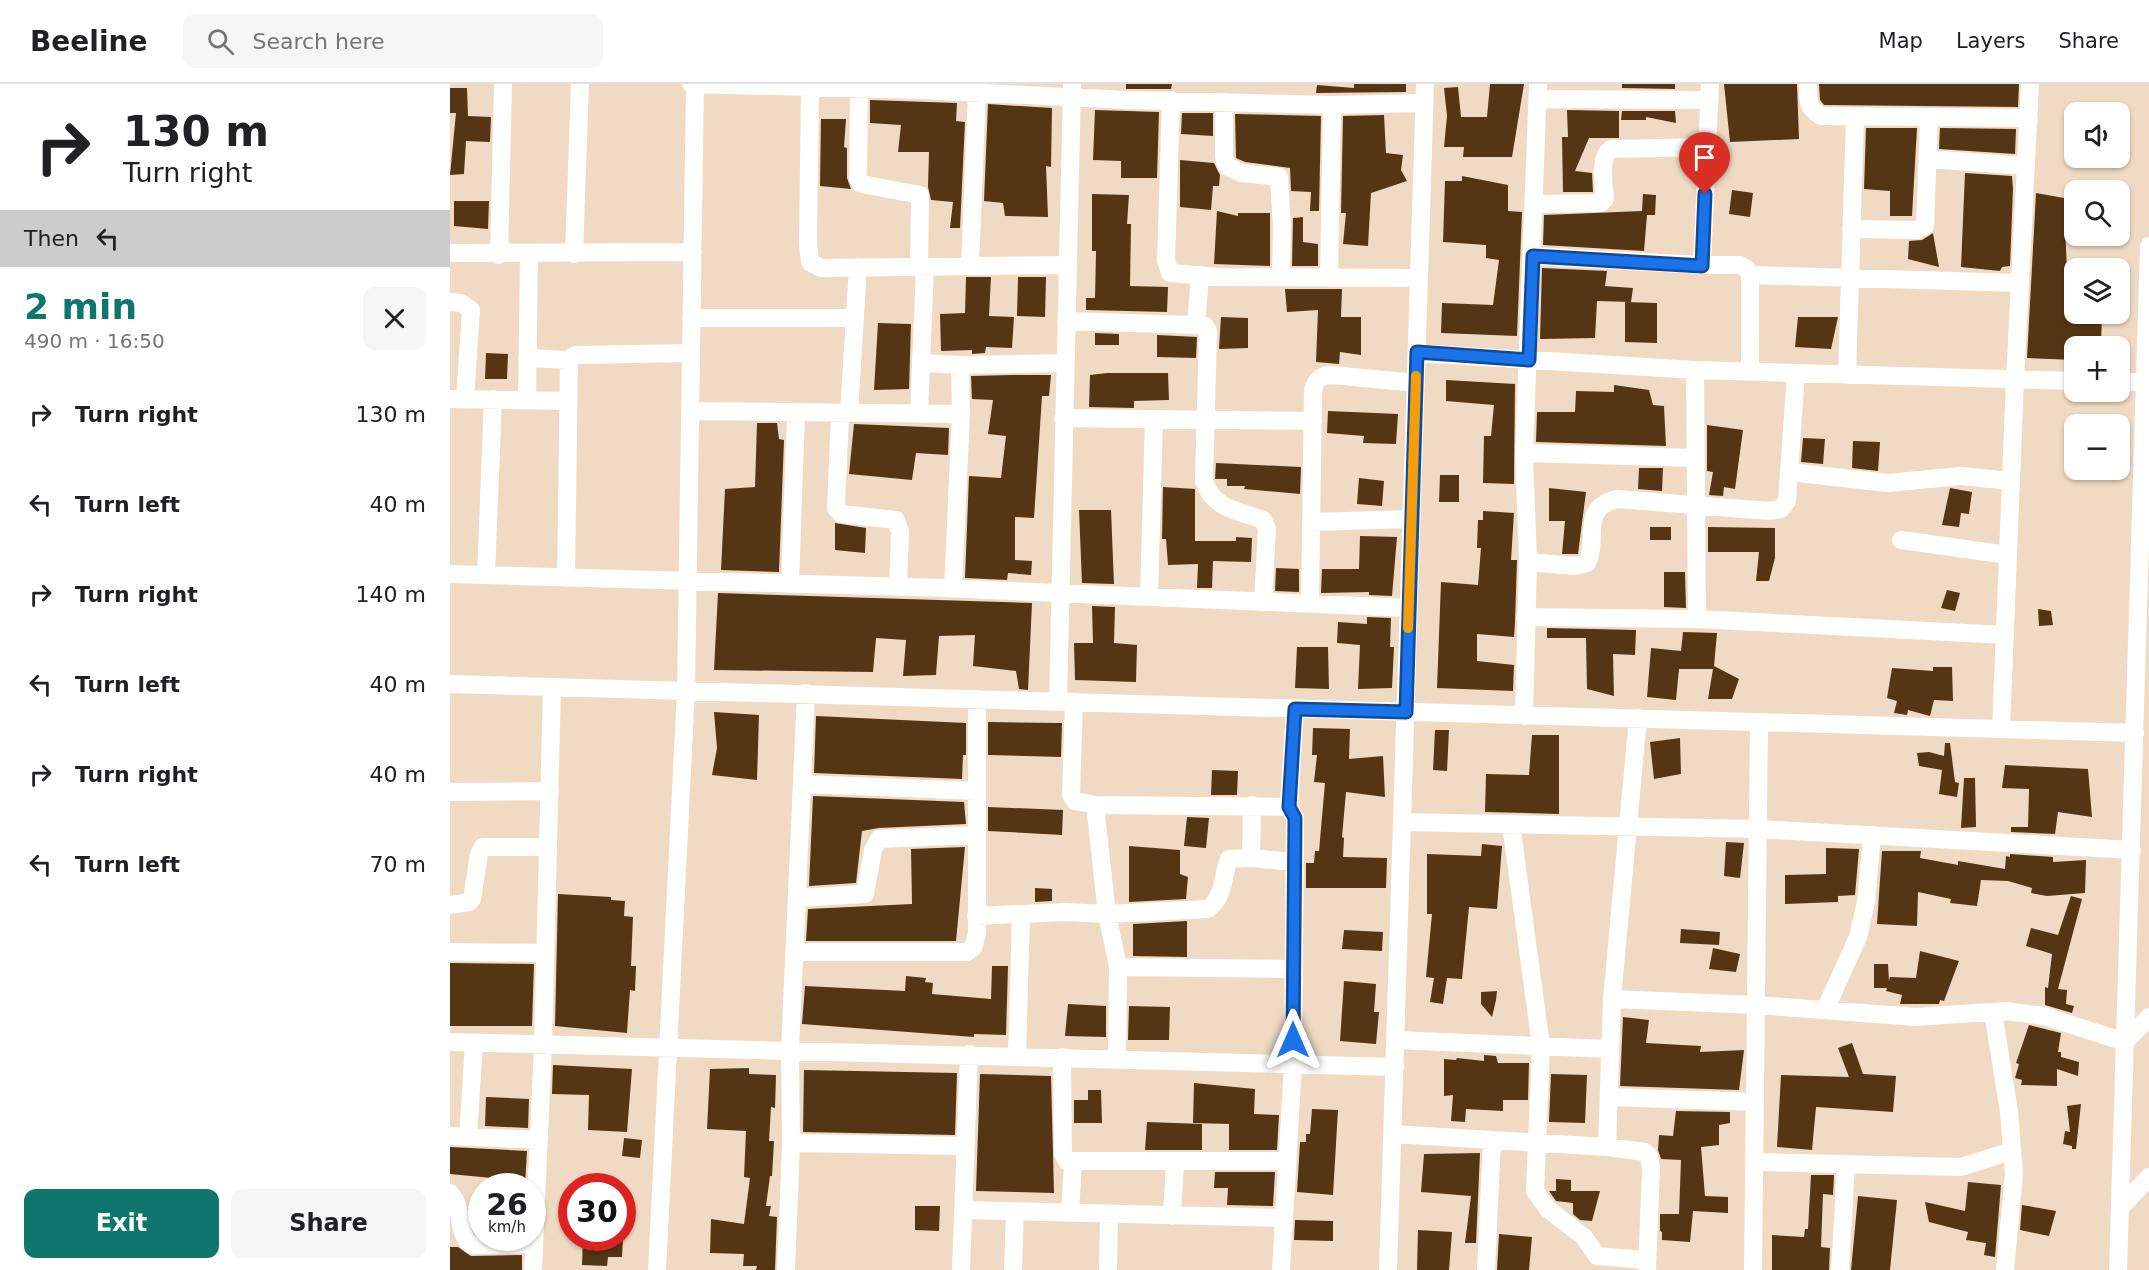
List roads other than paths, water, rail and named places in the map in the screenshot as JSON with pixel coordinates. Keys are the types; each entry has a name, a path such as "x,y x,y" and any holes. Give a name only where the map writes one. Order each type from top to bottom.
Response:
{"street":[{"path":"500,255 503,84"},
{"path":"574,254 580,84"},
{"path":"691,84 977,92 1071,90 1171,100 1332,105 1424,103"},
{"path":"657,1270 686,690 695,84"},
{"path":"1388,1270 1425,84"},
{"path":"1808,84 1808,103 1812,111 1821,116 2029,118"},
{"path":"2001,729 2014,380 2030,84"},
{"path":"810,87 808,254 810,262 821,268 1067,265"},
{"path":"860,88 858,178 860,183 920,195 922,267 919,414"},
{"path":"1071,90 1059,593 1071,795 1075,801 1095,805 1289,807"},
{"path":"1524,716 1528,562 1524,453 1538,91 1709,92 1702,266"},
{"path":"970,265 977,92"},
{"path":"1171,100 1167,268 1176,275 1419,278"},
{"path":"1224,102 1224,156 1227,166 1242,173 1279,177 1282,229 1281,277"},
{"path":"1329,277 1332,105"},
{"path":"1847,375 1855,117"},
{"path":"1851,229 1917,230 1925,226 1929,117"},
{"path":"1535,204 1601,203 1605,199 1603,159 1605,152 1611,148 1707,147"},
{"path":"1928,159 2026,166"},
{"path":"2118,1270 2132,850 2141,789 2135,733 2146,445 2145,382 2149,246"},
{"path":"450,253 529,255 693,252"},
{"path":"527,399 529,255"},
{"path":"1533,256 1702,266 1740,265 1747,269 1750,275 1750,371"},
{"path":"858,267 836,508 841,514 896,520 900,532 898,586"},
{"path":"1750,275 2020,283"},
{"path":"1196,325 1200,276"},
{"path":"450,302 461,303 471,310 457,399 568,401"},
{"path":"692,318 855,318"},
{"path":"1066,321 1196,325 1204,326 1208,331 1205,420 1206,488 1221,505 1263,520 1266,528 1263,601"},
{"path":"527,358 569,360 575,355 691,352"},
{"path":"1417,352 1695,370 2064,381"},
{"path":"566,578 569,360"},
{"path":"921,363 960,365 1065,363"},
{"path":"953,588 961,414 960,365"},
{"path":"1695,370 1697,620"},
{"path":"1528,562 1575,566 1587,563 1590,557 1593,518 1599,507 1609,501 1631,500 1769,511 1781,509 1787,501 1796,373"},
{"path":"1310,603 1313,390 1316,381 1323,375 1416,383"},
{"path":"2130,382 2145,382"},
{"path":"486,575 493,399"},
{"path":"690,411 961,414"},
{"path":"790,584 796,413"},
{"path":"1064,418 1313,421"},
{"path":"1149,596 1154,419"},
{"path":"1524,453 1696,458"},
{"path":"1789,472 1887,483 1961,476 2011,481"},
{"path":"1312,522 1411,519"},
{"path":"1901,540 2008,555"},
{"path":"450,574 898,586 1409,608"},
{"path":"1525,617 1697,620 2005,635"},
{"path":"450,684 2135,733"},
{"path":"537,1173 552,687"},
{"path":"786,1270 791,1143 790,1049 806,693"},
{"path":"795,952 967,952 975,942 977,699"},
{"path":"1281,1270 1293,1064 1295,818 1289,807 1295,709"},
{"path":"1607,1147 1612,999 1638,718"},
{"path":"1753,1270 1759,722"},
{"path":"802,784 976,791"},
{"path":"450,792 549,791"},
{"path":"1095,805 1107,914 1118,967 1117,1059"},
{"path":"1251,858 1252,805"},
{"path":"1402,822 1758,829 2132,850"},
{"path":"1393,1134 1537,1143 1607,1147 1641,1150 1650,1156 1647,1265 1597,1263 1584,1237 1548,1209 1534,1191 1537,1143 1541,1046 1511,824"},
{"path":"797,898 865,894 873,850 879,839 976,835"},
{"path":"1825,1010 1858,937 1866,902 1872,835"},
{"path":"450,905 469,902 472,899 479,854 483,847 548,847"},
{"path":"976,916 1065,912 1107,914 1208,909 1218,902 1222,893 1229,859 1251,858 1294,862"},
{"path":"1017,1056 1021,915"},
{"path":"450,952 545,953"},
{"path":"1118,967 1294,969"},
{"path":"1612,999 1756,1005 1916,1017 2005,1011 2044,1017 2125,1042"},
{"path":"1994,1012 2009,1112 2012,1151 2013,1200 2005,1270"},
{"path":"2125,1042 2149,1017"},
{"path":"1395,1040 1610,1049"},
{"path":"450,1042 790,1049 1395,1067"},
{"path":"474,1043 459,1136 539,1140"},
{"path":"961,1270 969,1054"},
{"path":"1062,1057 1063,1154 1067,1161 1287,1161"},
{"path":"1609,1097 1755,1102"},
{"path":"1486,1270 1492,1140"},
{"path":"791,1143 965,1146"},
{"path":"1755,1162 1961,1167 2012,1151"},
{"path":"1070,1213 1073,1162"},
{"path":"1172,1216 1175,1162"},
{"path":"1840,1270 1846,1165"},
{"path":"2120,1208 2149,1177"},
{"path":"450,1193 459,1207 465,1240 468,1242"},
{"path":"963,1210 1284,1218"},
{"path":"1013,1270 1015,1212"},
{"path":"1108,1270 1109,1215"},
{"path":"533,1270 534,1251"}]}
